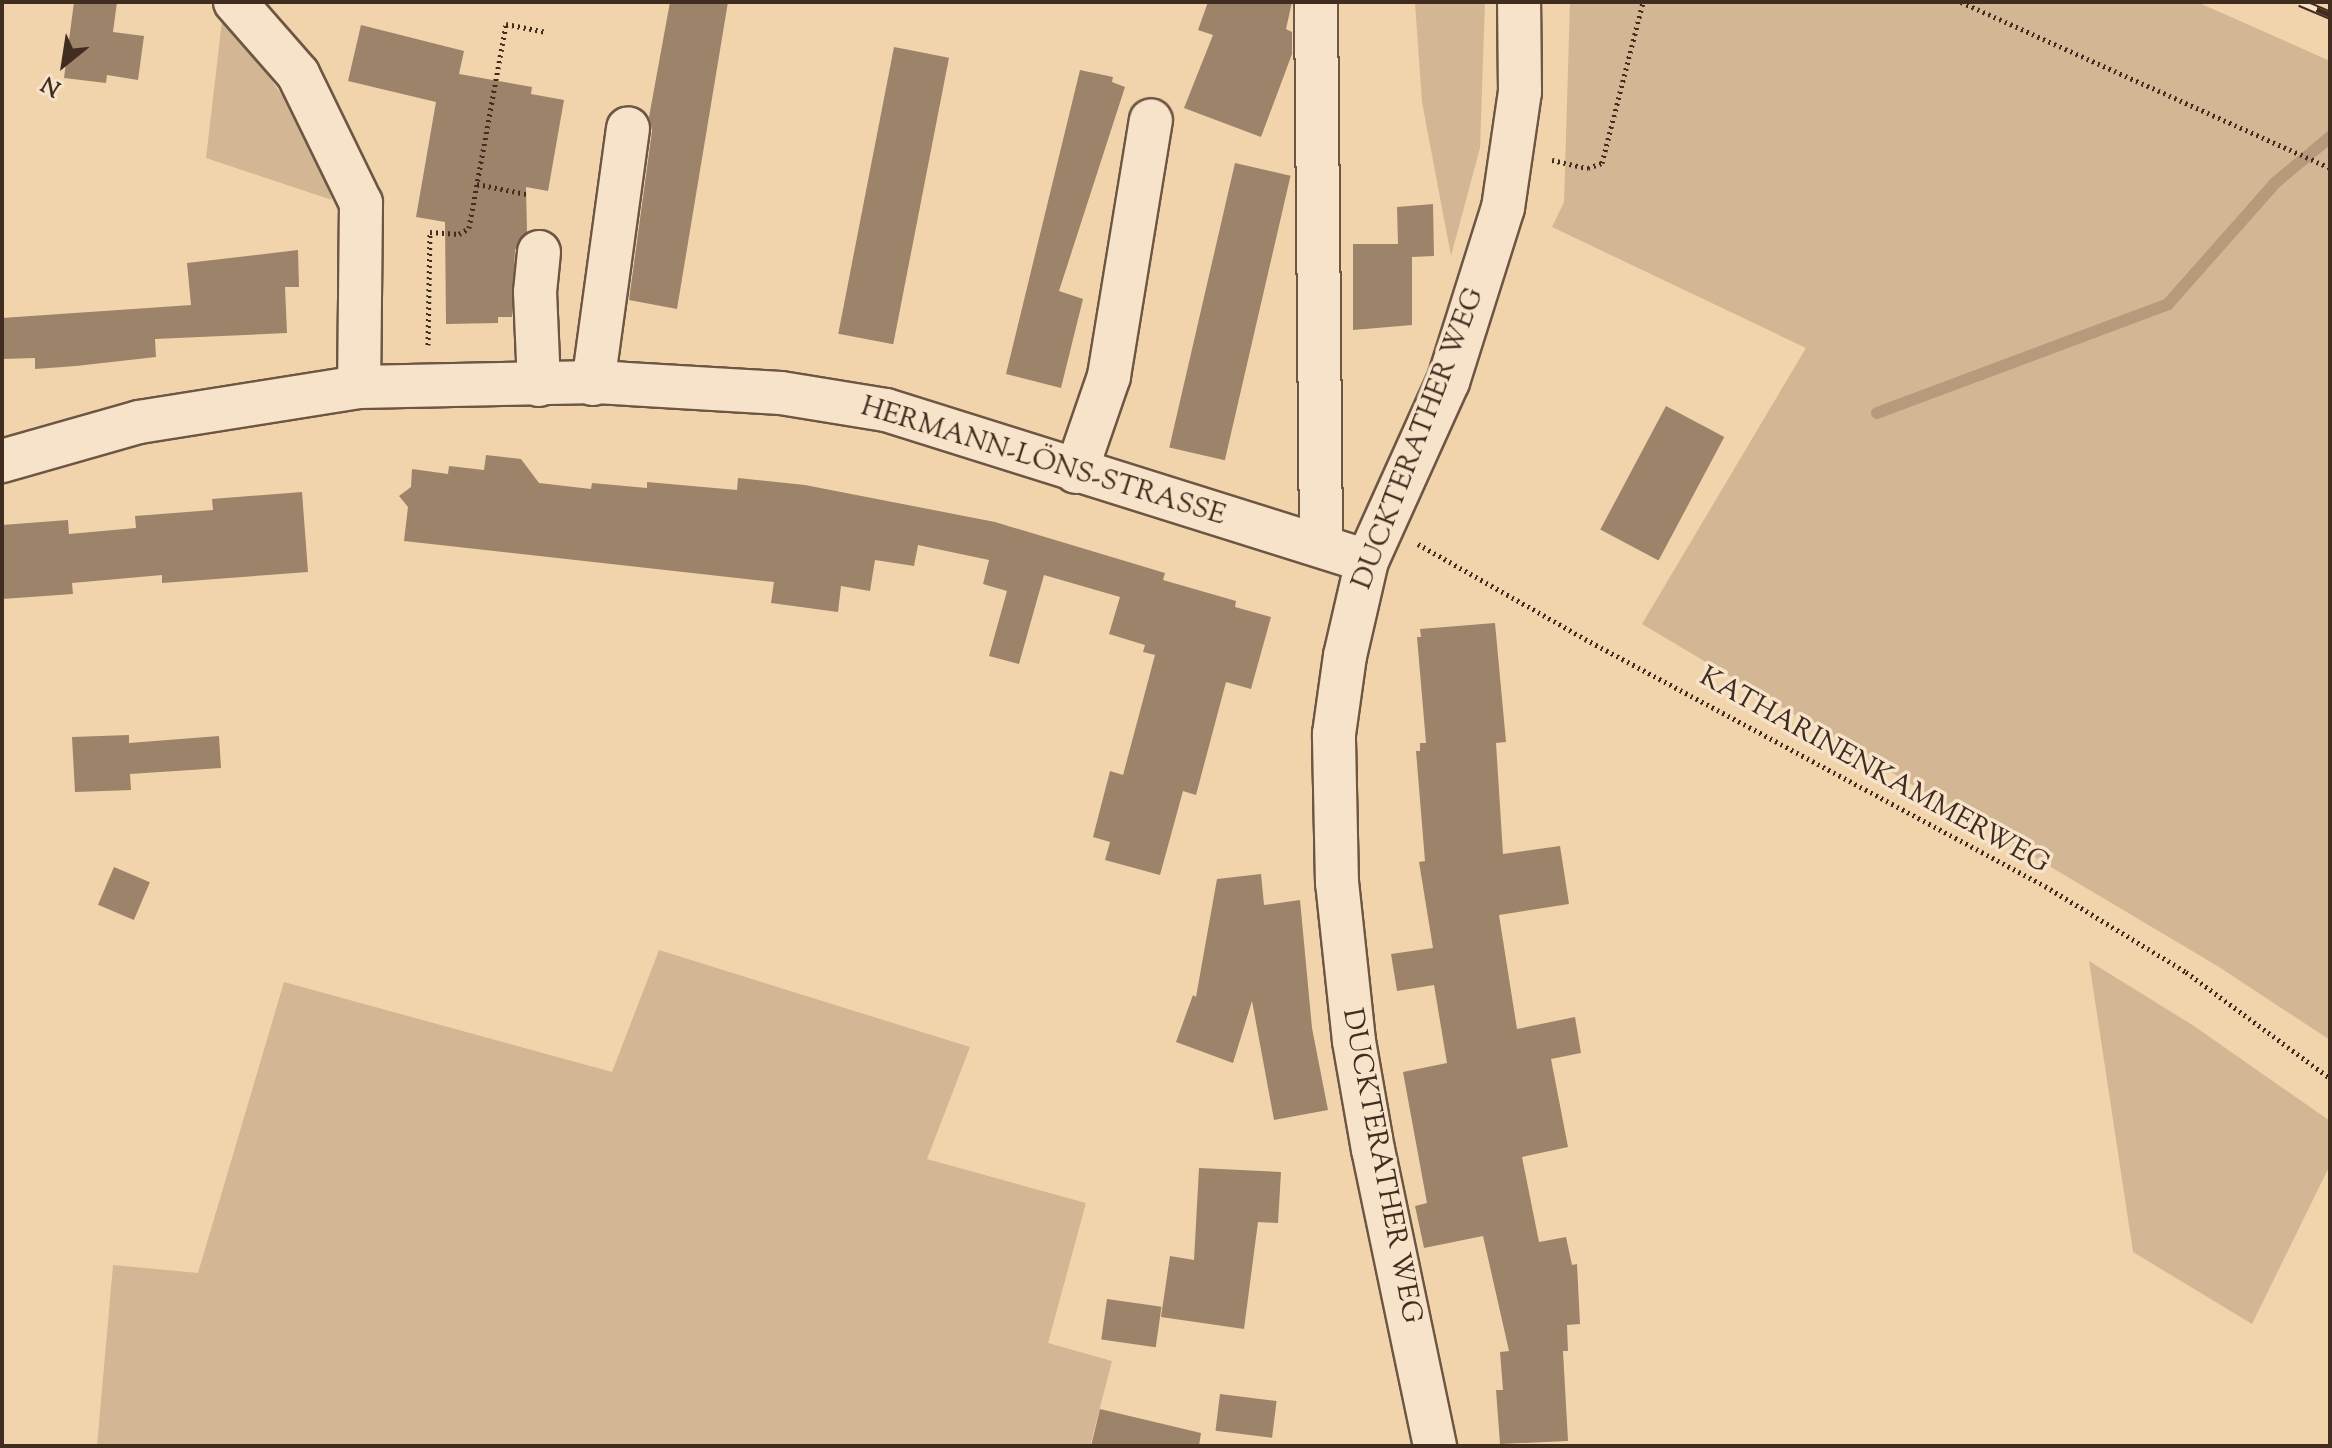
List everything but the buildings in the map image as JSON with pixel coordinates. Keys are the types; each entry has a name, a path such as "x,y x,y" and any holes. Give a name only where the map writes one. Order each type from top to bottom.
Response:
{"street":[{"path":"235,2 298,74 361,203 359,387"},
{"name":"DUCKTERATHER WEG","path":"1316,2 1321,545"},
{"name":"DUCKTERATHER WEG","path":"1435,1446 1373,1150 1354,1041 1337,883 1334,734 1345,656 1374,543 1448,382 1503,208 1520,92 1519,2"},
{"path":"1076,472 1109,376 1151,120"},
{"path":"593,384 628,128"},
{"path":"539,252 535,292 539,385"},
{"name":"HERMANN-LÖNS-STRASSE","path":"2,461 139,422 359,387 593,384 781,393 886,410 1076,472 1321,545 1374,543"}],"path":[{"path":"1512,152 1588,168 1602,163 1643,2"},
{"path":"1961,2 2330,168"},
{"path":"427,386 430,232 459,234 469,228 506,24 546,32"},
{"path":"477,184 526,194"},
{"name":"KATHARINENKAMMERWEG","path":"1374,543 2045,886 2186,972 2330,1078"}],"shaded area":[{"path":"1415,2 1485,2 1480,148 1451,256 1422,102"},
{"path":"1570,2 2197,2 2330,61 2330,1040 2219,967 1642,624 1806,348 1552,227 1564,202"},
{"path":"222,21 256,58 293,111 316,154 332,200 206,158"},
{"path":"659,950 970,1047 927,1159 1086,1203 1048,1343 1112,1361 1090,1446 97,1446 113,1265 198,1273 284,982 612,1072"},
{"path":"2089,961 2194,1026 2330,1121 2330,1165 2252,1324 2133,1252"}],"waterway":[{"path":"1877,413 2168,304 2275,183 2330,137"}],"railway":[{"path":"2300,2 2330,15"}]}
